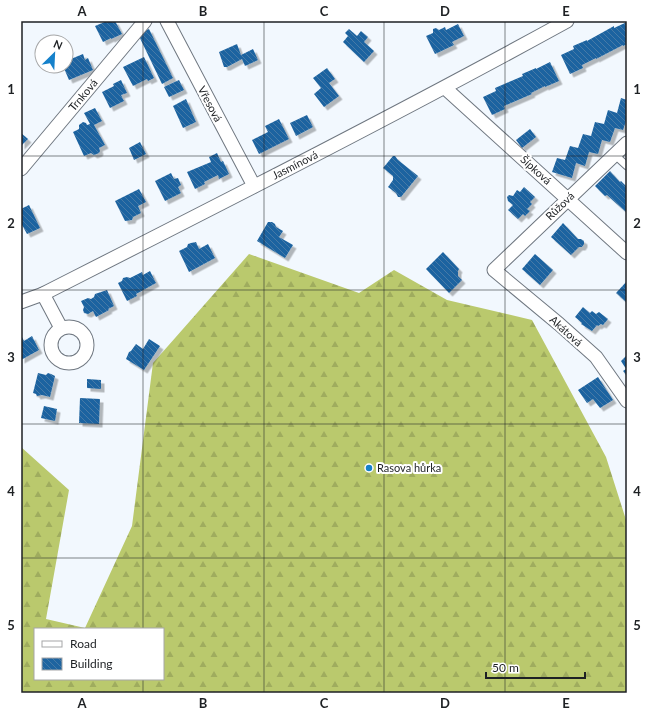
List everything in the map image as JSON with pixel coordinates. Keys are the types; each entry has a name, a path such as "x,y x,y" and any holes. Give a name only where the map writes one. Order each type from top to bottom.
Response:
{"street":[{"name":"Trnková","path":"21,169 145,21"},
{"name":"Vřesová","path":"167,21 254,186"},
{"name":"Jasmínová","path":"21,302 43,294 445,88 567,21"},
{"name":"Šípková","path":"445,88 627,253"},
{"name":"Růžová","path":"494,270 627,143"},
{"name":"Akátová","path":"494,270 596,357 627,401"},
{"path":"43,294 62,328"}],"lane":[{"path":"614,155 627,166"}],"green space":[{"path":"249,254 359,293 394,270 447,300 532,320 606,457 627,523 627,693 21,693 21,447 69,490 46,619 85,628 132,526 153,363"}],"building":[{"path":"107,21 115,21 122,34 103,42 95,26"},
{"path":"627,22 627,44 582,65 583,68 570,74 561,55 574,49 573,46 587,41 614,26 614,28"},
{"path":"458,24 464,36 452,42 454,45 435,54 426,36 433,33 433,29 436,28 439,30 445,27 446,30"},
{"path":"149,29 173,78 162,84 138,34"},
{"path":"349,29 357,36 361,31 368,37 364,42 374,51 364,62 343,42 348,36 345,33"},
{"path":"237,44 241,55 253,49 258,60 245,66 242,59 227,67 224,67 219,52"},
{"path":"83,54 85,60 88,58 93,70 69,80 66,74 74,74 74,58"},
{"path":"144,57 154,78 148,81 147,79 133,86 123,67"},
{"path":"550,62 559,81 545,86 531,93 532,94 504,106 505,109 492,115 483,97 496,91 495,88"},
{"path":"327,68 335,79 329,83 339,96 324,107 314,94 321,88 313,78"},
{"path":"121,80 127,93 121,95 124,101 110,108 102,92 114,86 113,84"},
{"path":"179,80 184,90 169,97 164,87"},
{"path":"621,98 627,100 627,118 623,130 615,128 610,142 602,140 598,154 589,152 585,166 576,163 572,178 552,172 557,158 565,160 570,146 578,148 583,134 591,136 595,122 604,124 608,110 617,113"},
{"path":"186,99 196,122 183,128 173,106"},
{"path":"95,108 102,121 94,125 105,145 99,148 99,153 94,155 91,153 84,156 73,132 79,129 79,125 83,122 87,125 90,124 84,113"},
{"path":"307,115 313,127 296,136 290,123"},
{"path":"279,119 289,139 259,154 252,140 268,132 265,126"},
{"path":"530,129 536,137 522,148 516,140"},
{"path":"21,133 28,139 21,146"},
{"path":"140,142 146,154 134,160 129,148"},
{"path":"217,153 221,162 223,161 229,174 219,179 218,175 204,182 205,184 195,189 187,172 211,162 209,157"},
{"path":"393,156 395,156 418,176 401,197 398,197 396,193 388,187 393,180 393,176 383,168"},
{"path":"610,171 627,187 627,213 595,186"},
{"path":"171,173 174,179 178,178 181,185 178,187 181,193 165,201 155,181"},
{"path":"524,187 535,197 530,202 532,204 527,209 530,211 525,216 523,214 518,219 508,210 513,205 508,201 507,197 509,195 513,196 517,190 520,192"},
{"path":"139,189 146,202 138,206 141,213 133,217 132,220 125,221 115,201"},
{"path":"29,205 40,228 27,234 21,223 21,209"},
{"path":"268,222 272,222 276,227 283,231 279,237 293,245 285,258 257,241"},
{"path":"563,223 578,239 584,241 582,247 579,247 571,255 551,237"},
{"path":"196,242 199,249 208,244 215,258 189,272 179,251 187,247 188,244"},
{"path":"443,252 459,269 458,276 462,280 449,293 426,269"},
{"path":"535,254 553,270 540,285 522,269"},
{"path":"150,271 156,283 136,294 137,296 127,301 118,283 122,281 123,278 130,278 142,272 143,275"},
{"path":"627,281 627,303 616,293"},
{"path":"107,290 114,306 96,317 93,311 88,314 84,313 84,307 81,301 88,298 91,299 95,294"},
{"path":"583,307 590,313 592,311 596,314 599,312 608,319 603,325 597,325 592,331 581,324 582,323 575,317"},
{"path":"21,335 24,341 32,336 39,350 21,360"},
{"path":"149,339 160,346 144,370 126,359 129,352 136,344 143,349"},
{"path":"626,356 627,374 626,375 623,371 626,369 621,361"},
{"path":"38,373 46,375 48,373 55,376 50,397 42,395 37,396 33,393"},
{"path":"598,377 613,400 600,408 593,399 587,403 578,390"},
{"path":"87,379 101,380 101,389 87,388"},
{"path":"80,398 100,399 99,424 79,423"},
{"path":"44,406 57,409 55,421 41,418"}],"place":[{"name":"Rasova hůrka","path":"369,468"}]}
